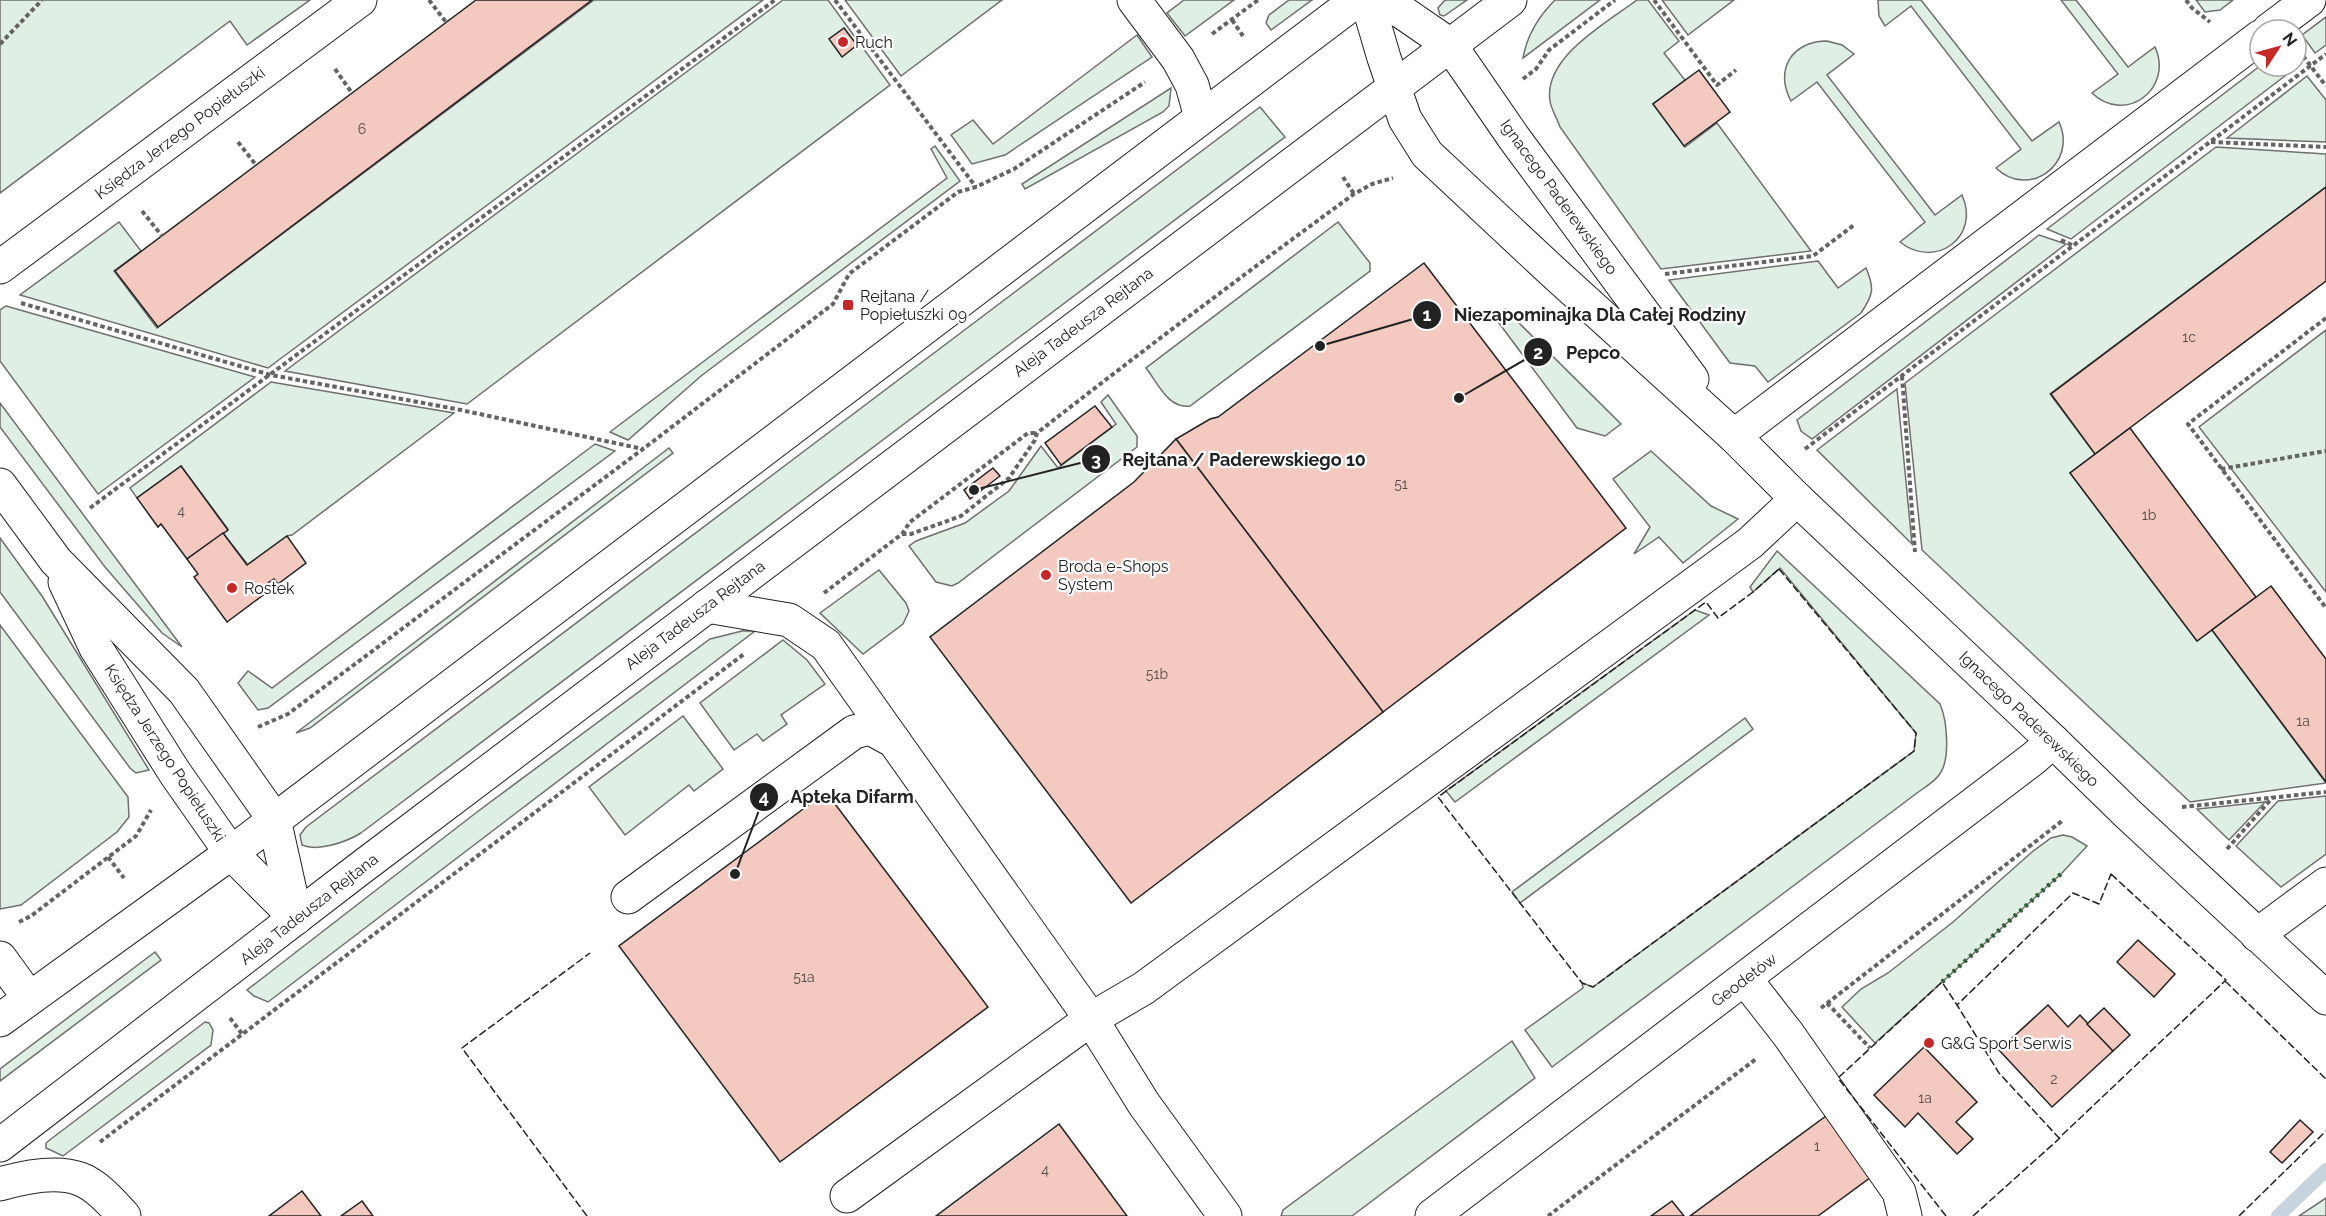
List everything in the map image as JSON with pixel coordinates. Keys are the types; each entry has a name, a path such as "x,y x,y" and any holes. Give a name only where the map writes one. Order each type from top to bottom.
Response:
{"street":[{"name":"Księdza Jerzego Popiełuszki","path":"0,267 360,0"},
{"path":"1134,0 1178,59 1192,85 1201,117"},
{"path":"0,1020 231,853 1357,0"},
{"path":"1367,0 1393,88"},
{"path":"1378,0 1402,12 1450,45"},
{"name":"Aleja Tadeusza Rejtana","path":"0,1145 707,606 1510,0"},
{"path":"2285,18 2309,0"},
{"name":"Ignacego Paderewskiego","path":"1450,45 1514,138 1734,436"},
{"path":"1734,436 2248,46"},
{"name":"Ignacego Paderewskiego","path":"1393,88 1405,119 1427,154 1734,436 1797,499 2128,814 2326,998"},
{"name":"Księdza Jerzego Popiełuszki","path":"0,485 56,561 184,692 274,819 296,918"},
{"path":"847,1196 1092,1018 1144,988 1750,543 1797,499"},
{"name":"Księdza Jerzego Popiełuszki","path":"56,561 96,648 175,773 231,853 296,918"},
{"path":"707,606 789,620 826,645 1092,1018 1144,1104 1225,1216"},
{"path":"628,897 854,732 870,728 894,741"},
{"name":"Geodetów","path":"1432,1216 2034,758 2053,741"},
{"path":"2257,935 2326,884"},
{"path":"0,958 29,998"},
{"path":"1745,979 1788,1034 1899,1192 1905,1216"},
{"path":"0,1184 31,1175 80,1179 106,1196 124,1216"}],"path":[{"path":"0,44 42,0"},
{"path":"429,0 446,22"},
{"path":"90,508 775,0"},
{"path":"835,0 976,187"},
{"path":"1208,37 1258,0"},
{"path":"1523,80 1536,69 1549,50 1615,0"},
{"path":"1654,0 1717,85 1737,70"},
{"path":"2186,0 2198,13 2214,23"},
{"path":"1804,450 2326,54"},
{"path":"2308,63 2326,86"},
{"path":"332,65 352,93"},
{"path":"257,728 288,714 833,304 849,274 958,192 976,187 1014,169 1152,77"},
{"path":"235,138 256,165"},
{"path":"2211,142 2326,147"},
{"path":"902,534 911,534 961,516 1009,478 1037,433 1237,279 1354,194 1372,184 1396,177"},
{"path":"1348,184 1354,194"},
{"path":"141,208 162,236"},
{"path":"1655,275 1813,256 1854,225"},
{"path":"12,301 271,375 456,409 643,449"},
{"path":"2326,318 2188,424 2326,608"},
{"path":"1902,376 1915,553"},
{"path":"818,597 902,534 910,522 1028,433 1037,433"},
{"path":"2221,469 2326,450"},
{"path":"95,1146 750,649"},
{"path":"2183,815 2175,808 2326,792"},
{"path":"15,924 31,916 136,836 158,802"},
{"path":"1827,1003 1870,1048"}],"green space":[{"path":"0,0 310,0 247,45 230,21 0,193"},
{"path":"594,0 763,0 268,368 20,295 119,222 141,251 114,271 157,328"},
{"path":"783,0 828,0 890,85 467,404 285,371"},
{"path":"845,0 1002,0 901,76"},
{"path":"1184,0 1234,0 1185,36 1167,13"},
{"path":"1289,0 1312,0 1271,30 1266,23 1269,15"},
{"path":"1445,0 1467,0 1444,16 1440,15 1438,8"},
{"path":"1555,0 1600,0 1523,58 1534,27"},
{"path":"1637,0 1648,0 1679,41 1664,53 1685,80 1653,104 1685,147 1717,123 1811,251 1661,269 1560,127 1550,101 1551,85 1557,70 1580,42"},
{"path":"1662,0 1734,0 1688,35"},
{"path":"1878,0 1921,0 2032,141 2059,122 2063,137 2062,151 2056,163 2047,172 2035,178 2022,180 2009,177 1996,168 2021,149 1911,6 1885,26 1879,16"},
{"path":"2061,0 2076,0 2128,67 2155,47 2159,62 2158,76 2152,88 2143,98 2131,104 2118,105 2105,102 2092,93 2118,74"},
{"path":"2196,0 2233,0 2220,10 2205,12"},
{"path":"2326,17 2326,45 2315,53 2308,43 2308,30"},
{"path":"1137,35 1152,57 1005,155 972,164 951,135 973,120 993,144"},
{"path":"1827,41 1842,45 1854,54 1827,75 1935,215 1962,195 1966,210 1965,224 1960,236 1951,245 1940,251 1927,252 1913,250 1900,242 1925,222 1817,82 1791,101 1786,90 1785,79 1790,59 1804,46"},
{"path":"2248,75 2248,78 2282,78 2071,239 2047,229"},
{"path":"2308,77 2326,100 2326,142 2227,138 2304,78"},
{"path":"1171,88 1169,106 1163,112 1025,189 1022,184"},
{"path":"1260,107 1285,137 361,833 348,840 324,847 302,845 300,835 306,827"},
{"path":"935,146 960,181 701,376 628,440 610,432 947,178 931,149"},
{"path":"2216,147 2326,154 2326,187 2050,394 2095,454 2070,473 2197,641 2212,630 2326,783 2190,802 1922,550 1905,383"},
{"path":"1338,222 1370,263 1370,271 1190,406 1182,406 1164,394 1146,368"},
{"path":"2039,235 2066,244 1812,439 1801,431 1797,420"},
{"path":"1818,261 1838,288 1866,268 1872,287 1868,301 1861,313 1768,382 1755,366 1730,363 1669,280"},
{"path":"6,306 255,377 98,494 0,361 0,310"},
{"path":"1505,309 1621,424 1605,436 1577,428 1496,319"},
{"path":"2326,330 2326,592 2199,427"},
{"path":"271,382 454,413 292,535 287,536 248,565 223,533 228,529 181,466 137,498 130,488"},
{"path":"1897,389 1912,544 1817,450"},
{"path":"1108,395 1137,436 1137,447 958,583 952,586 936,582 909,546 916,541 965,523 1009,491 1041,446 1058,468 1116,424 1101,402"},
{"path":"0,403 182,647 162,633 105,567 0,427"},
{"path":"595,444 615,451 268,708 258,710 238,683 248,671 272,688"},
{"path":"669,448 673,453 310,728 296,733"},
{"path":"1651,451 1711,506 1738,519 1683,563 1659,537 1634,554 1650,527 1613,479"},
{"path":"0,538 42,596 149,770 136,773 130,768 0,592"},
{"path":"1777,551 1940,704 1947,740 1943,768 1929,785 1552,1067 1525,1030 1583,988 1582,983 1593,987 1914,751 1916,733 1780,568 1753,592 1750,587"},
{"path":"879,570 906,603 909,611 903,624 863,654 820,613"},
{"path":"1695,610 1709,615 1455,802 1446,791"},
{"path":"0,625 128,797 129,817 117,832 21,905 0,909"},
{"path":"742,631 755,631 268,1002 247,990 477,812 710,639"},
{"path":"783,640 807,660 825,684 781,715 787,724 763,741 757,734 734,750 700,703"},
{"path":"683,716 723,769 694,791 689,785 625,835 589,787"},
{"path":"1745,718 1753,729 1520,903 1512,892"},
{"path":"2326,796 2326,854 2281,887 2236,846 2278,801"},
{"path":"2265,802 2229,840 2197,809"},
{"path":"2063,835 2072,837 2087,846 2062,873 1875,1043 1842,1007 1861,989 1888,973 1953,922 2032,852 2051,838"},
{"path":"155,952 161,960 0,1081 0,1069"},
{"path":"205,1022 209,1023 213,1030 211,1045 63,1156 46,1148 46,1143 51,1139"},
{"path":"1512,1041 1535,1078 1352,1216 1281,1216 1283,1210"},
{"path":"2326,1198 2326,1216 2299,1216"}],"building":[{"path":"476,0 592,0 158,327 115,271"},
{"name":"Ruch","path":"844,28 857,45 842,57 829,39"},
{"path":"1699,70 1730,112 1684,146 1653,104"},
{"path":"2326,187 2326,281 2095,454 2051,394"},
{"path":"1424,263 1626,528 1383,712 1176,439 1210,419 1218,417"},
{"path":"1095,406 1112,427 1061,465 1045,443"},
{"path":"2130,428 2256,597 2197,641 2070,473"},
{"path":"1176,439 1383,712 1131,903 930,637 1134,482"},
{"path":"181,466 228,530 187,559 161,524 158,527 137,498"},
{"path":"993,468 1000,476 970,499 964,490"},
{"path":"223,533 247,565 287,536 306,563 278,584 274,579 262,587 266,593 227,622 194,577 198,574 187,559"},
{"path":"2271,586 2326,659 2326,782 2212,630"},
{"path":"826,792 988,1007 780,1162 619,946"},
{"path":"2138,940 2175,974 2154,997 2117,962"},
{"path":"2048,1005 2068,1027 2080,1015 2113,1051 2052,1107 1999,1050"},
{"path":"2104,1008 2130,1035 2113,1051 2087,1024"},
{"path":"1924,1047 1977,1102 1956,1122 1973,1139 1957,1154 1918,1113 1905,1127 1874,1095"},
{"path":"1826,1116 1871,1177 1818,1216 1690,1216"},
{"path":"2300,1120 2313,1132 2282,1163 2270,1152"},
{"path":"1059,1124 1127,1216 936,1216"},
{"path":"302,1191 321,1216 269,1216"},
{"path":"362,1201 373,1216 341,1216"},
{"path":"1672,1201 1684,1216 1651,1216"}],"waterway":[{"path":"2278,1216 2326,1170"}],"hedge":[{"path":"1942,982 2062,873"}],"fence":[{"path":"1779,569 1916,733 1914,751 1593,987 1582,983 1438,797 1706,602 1718,618 1779,569"},
{"path":"2111,874 2226,980 2059,1138 1999,1073 1957,1005 2073,893 2099,904 2111,874"},
{"path":"587,1216 462,1048 590,953"},
{"path":"2225,981 2326,1079"},
{"path":"1946,1216 1838,1078 1942,982 1957,1005"},
{"path":"2239,1216 2326,1131"},
{"path":"1973,1216 2060,1138"}],"place":[{"name":"Ruch","path":"843,42"},
{"name":"Rejtana / Popiełuszki 09","path":"848,305"},
{"name":"Niezapominajka Dla Całej Rodziny","path":"1320,346"},
{"name":"Pepco","path":"1459,398"},
{"name":"Rejtana / Paderewskiego 10","path":"974,490"},
{"name":"Broda e-Shops System","path":"1046,575"},
{"name":"Rostek","path":"232,588"},
{"name":"Apteka Difarm","path":"735,874"},
{"name":"G&G Sport Serwis","path":"1929,1043"}]}
